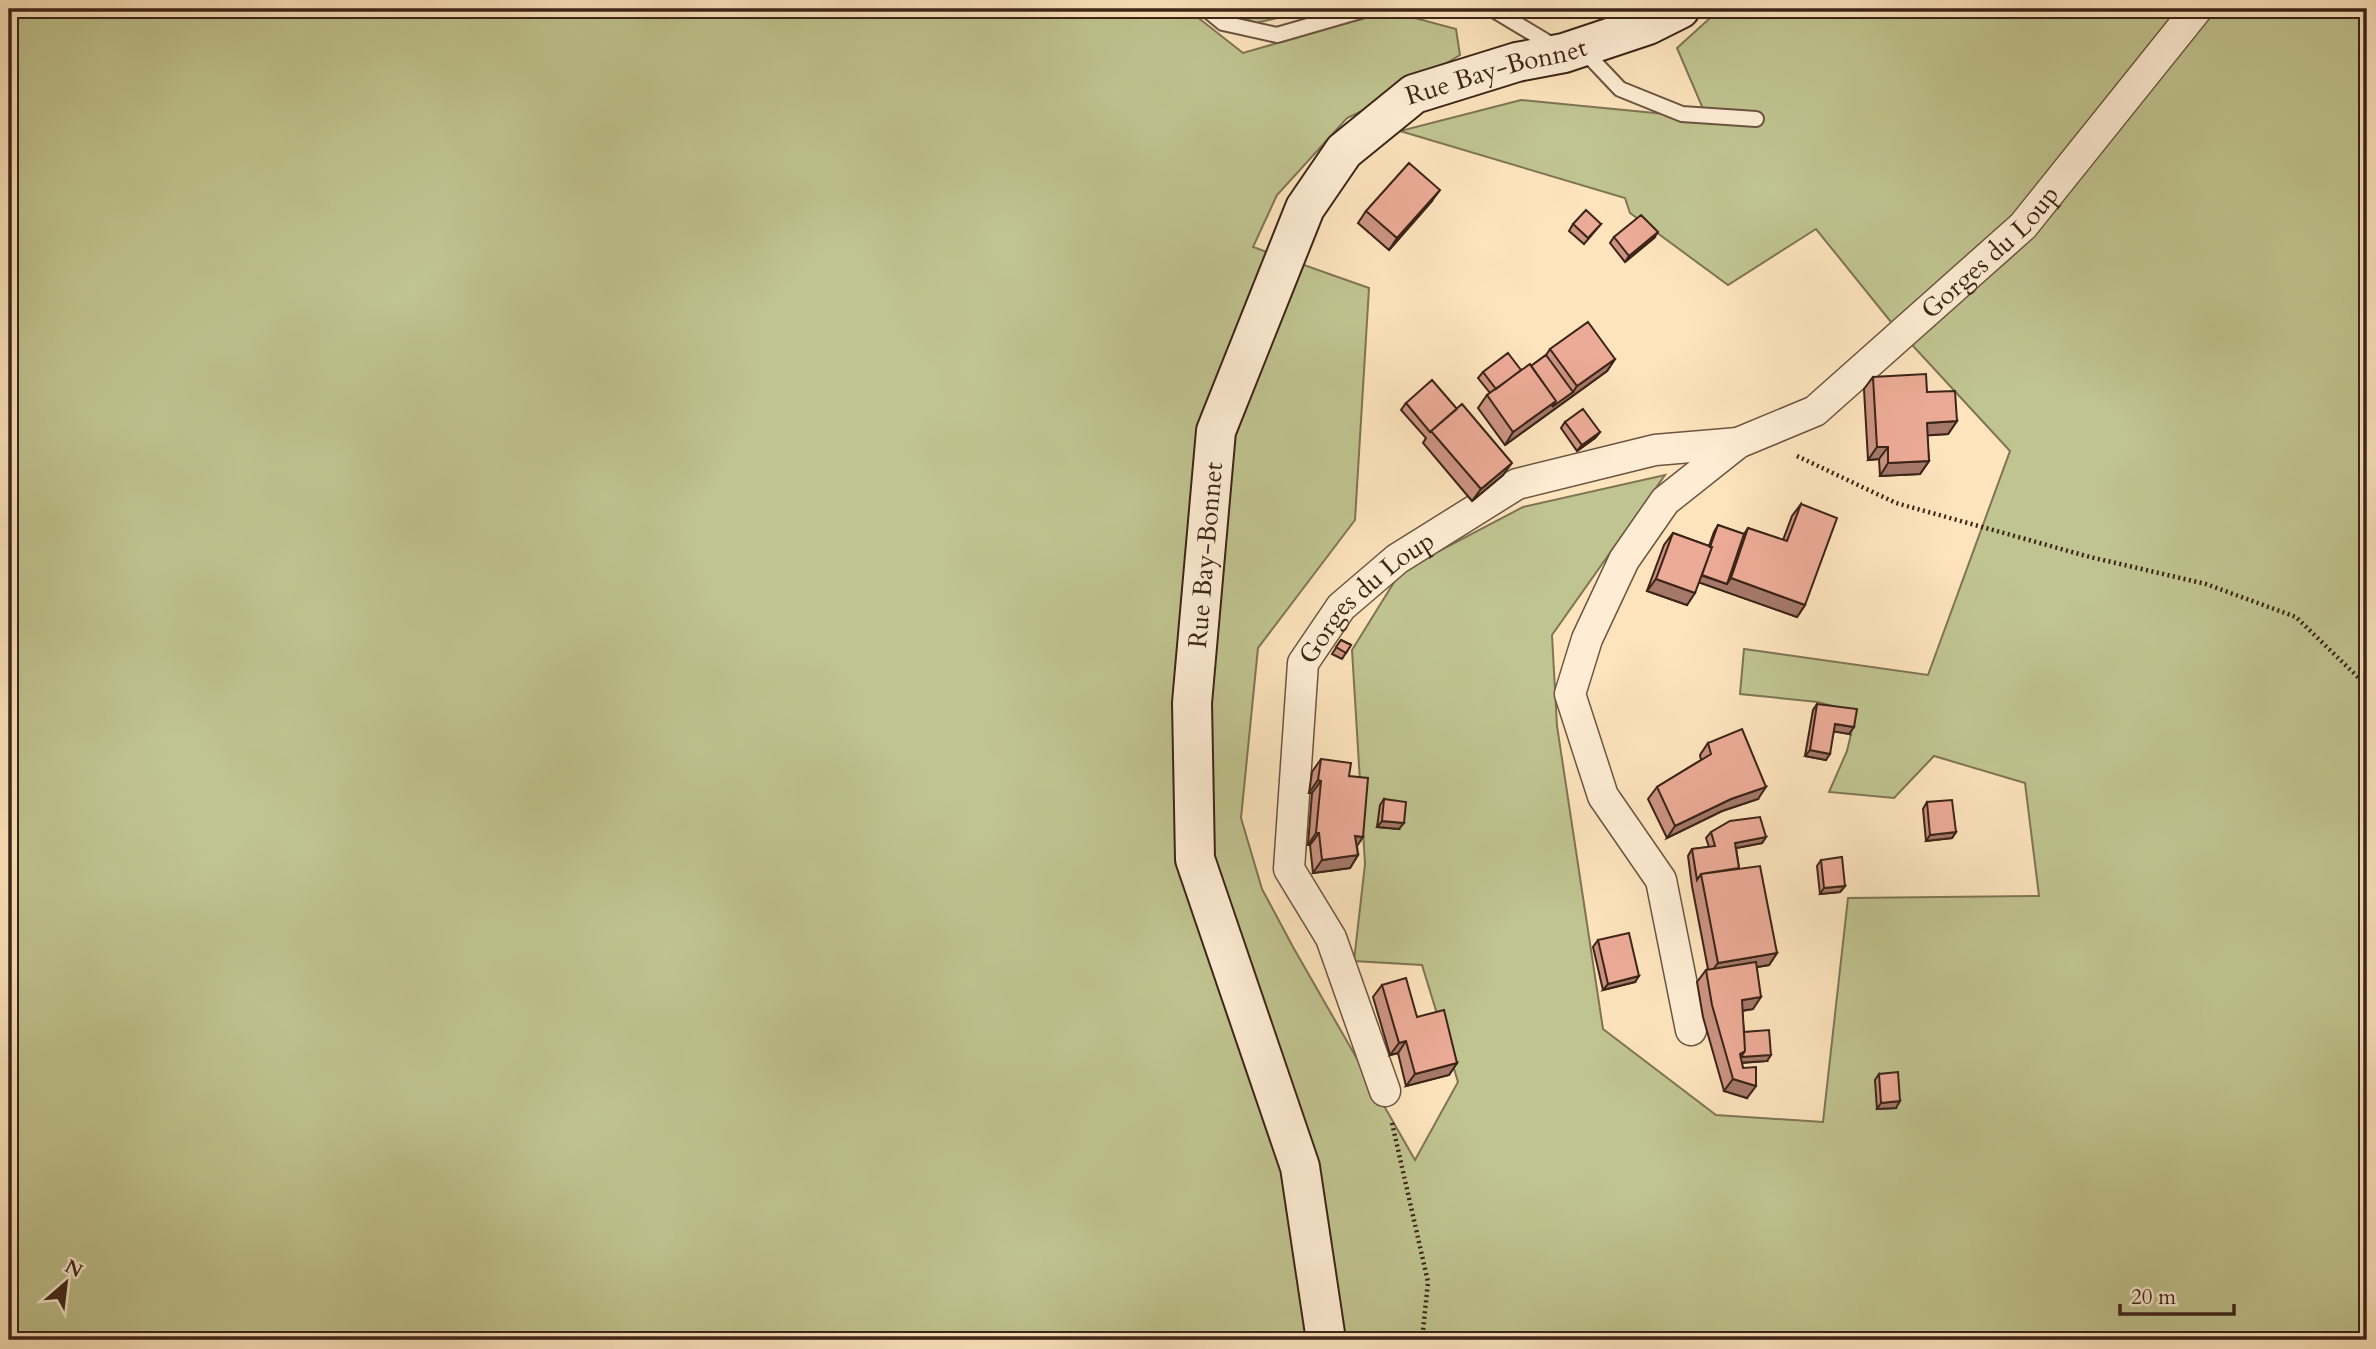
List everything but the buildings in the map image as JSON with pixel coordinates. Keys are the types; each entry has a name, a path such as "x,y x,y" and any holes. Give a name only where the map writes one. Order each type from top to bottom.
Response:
{"main road":[{"name":"Rue Bay-Bonnet","path":"1326,1340 1300,1167 1195,859 1192,703 1216,431 1306,208 1344,151 1414,94 1517,62 1572,50 1648,25 1680,9"}],"street":[{"name":"Gorges du Loup","path":"1691,1030 1661,880 1603,796 1570,694 1587,639 1624,560 1665,501 1738,443 1815,411 2023,226 2197,9"},
{"name":"Gorges du Loup","path":"1385,1091 1331,938 1289,869 1303,663 1341,607 1397,559 1517,484 1655,450 1738,443"}],"lane":[{"path":"1206,9 1223,23 1277,34 1367,9"},
{"path":"1492,9 1572,50 1620,89 1682,114 1756,119"}],"path":[{"path":"1738,443 1801,457 1896,503 2090,557 2206,584 2296,617 2367,686"},
{"path":"1385,1091 1428,1282 1422,1340"}],"green space":[{"path":"9,9 1187,9 1243,53 1389,11 1456,29 1460,55 1383,101 1347,118 1277,195 1253,247 1369,288 1355,520 1258,648 1241,818 1262,889 1415,1160 1458,1082 1422,965 1354,961 1365,864 1352,650 1401,571 1523,507 1665,475 1552,635 1557,726 1603,1029 1716,1115 1823,1122 1848,898 2039,896 2025,783 1934,756 1894,798 1829,792 1847,751 1856,713 1818,702 1740,694 1744,649 1928,675 2010,451 1891,322 1816,229 1728,285 1630,213 1625,198 1400,131 1521,100 1707,118 1677,48 1720,9 2367,9 2367,1340 9,1340"},
{"path":"1220,9 1317,9 1256,23"}]}
